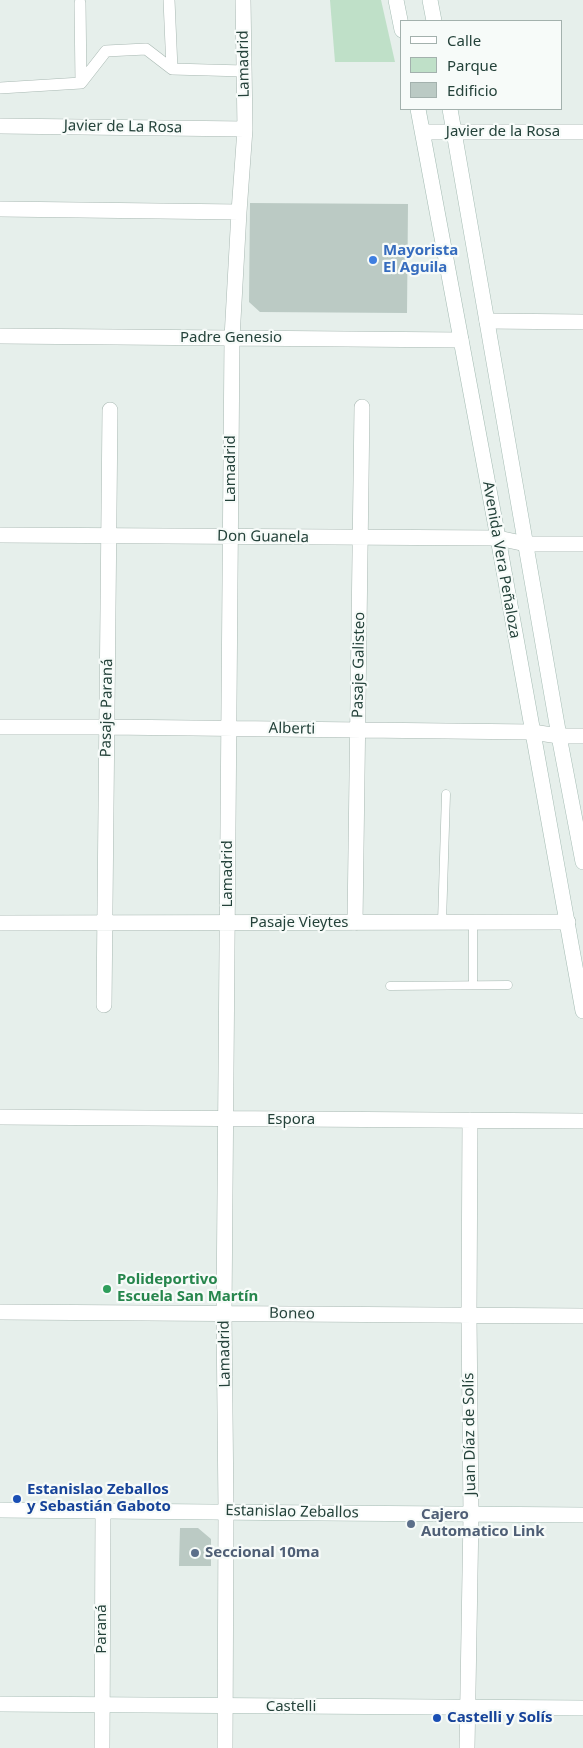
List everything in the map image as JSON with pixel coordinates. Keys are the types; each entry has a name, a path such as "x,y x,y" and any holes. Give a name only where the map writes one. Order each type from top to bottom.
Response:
{"street":[{"path":"169,0 172,69"},
{"name":"Lamadrid","path":"224,1748 226,1511 224,1313 232,338 245,129 243,0"},
{"path":"396,0 400,20"},
{"path":"430,0 434,20"},
{"path":"80,3 81,83"},
{"path":"0,88 81,83 106,51 146,49 172,69 244,71"},
{"name":"Avenida Vera Peñaloza","path":"418,110 583,1011"},
{"name":"Avenida Vera Peñaloza","path":"450,110 559,736 581,839 583,862"},
{"name":"Javier de La Rosa","path":"0,126 245,129"},
{"name":"Javier de la Rosa","path":"423,132 583,132"},
{"path":"0,209 239,212"},
{"path":"487,321 583,322"},
{"name":"Padre Genesio","path":"0,336 461,340"},
{"name":"Pasaje Galisteo","path":"354,923 362,407"},
{"name":"Pasaje Paraná","path":"104,1005 110,410"},
{"name":"Don Guanela","path":"0,535 498,538 526,544 583,544"},
{"name":"Alberti","path":"0,727 107,726 532,732 559,736 583,736"},
{"name":"Pasaje Vieytes","path":"0,924 568,922"},
{"name":"Espora","path":"0,1117 583,1121"},
{"name":"Juan Díaz de Solís","path":"467,1748 471,1515 470,1120"},
{"name":"Boneo","path":"0,1312 583,1316"},
{"name":"Estanislao Zeballos","path":"0,1510 583,1515"},
{"name":"Paraná","path":"102,1748 103,1511"},
{"name":"Castelli","path":"0,1704 583,1708"}],"lane":[{"path":"442,922 446,794"},
{"path":"473,923 473,985"},
{"path":"390,986 508,985"}],"green space":[{"path":"330,0 381,0 395,62 335,62"}],"building":[{"path":"250,203 408,204 407,313 260,312 249,302"},
{"name":"Seccional 10ma","path":"180,1528 198,1528 211,1539 211,1566 179,1566"}],"place":[{"name":"Mayorista El Aguila","path":"373,260"},
{"name":"Polideportivo Escuela San Martín","path":"107,1289"},
{"name":"Estanislao Zeballos y Sebastián Gaboto","path":"17,1499"},
{"name":"Cajero Automatico Link","path":"411,1524"},
{"name":"Seccional 10ma","path":"195,1553"},
{"name":"Castelli y Solís","path":"437,1718"}]}
